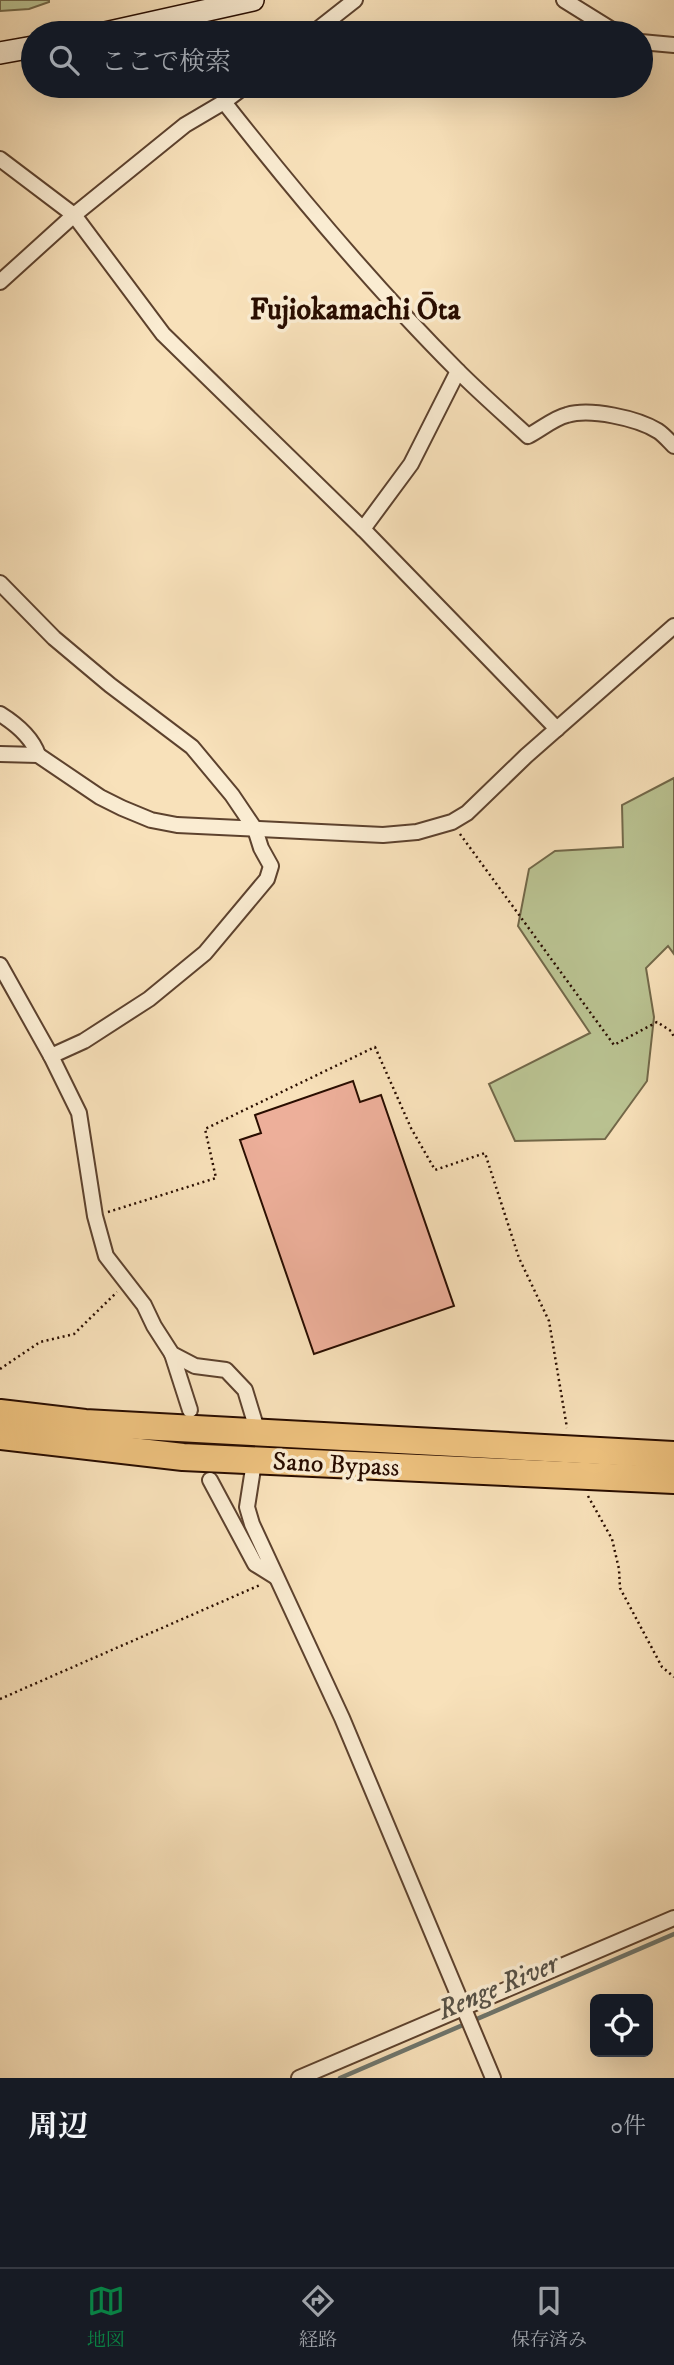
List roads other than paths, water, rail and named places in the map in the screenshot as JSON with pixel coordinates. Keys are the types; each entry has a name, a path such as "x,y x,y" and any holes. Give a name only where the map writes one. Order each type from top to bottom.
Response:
{"highway":[{"name":"Sano Bypass","path":"0,1413 85,1423 674,1455"},
{"name":"Sano Bypass","path":"0,1436 183,1458 674,1480"}],"street":[{"path":"159,21 253,0"},
{"path":"328,21 355,0"},
{"path":"564,0 598,21"},
{"path":"653,43 674,45"},
{"path":"0,53 21,49"},
{"path":"0,282 75,215 185,124 229,98"},
{"path":"224,102 323,223 458,371 528,436 565,415 613,415 643,423 660,432 674,446"},
{"path":"0,159 75,215 163,334 363,529 557,729"},
{"path":"363,529 411,464 458,371"},
{"path":"0,583 54,638 110,685 192,747 255,829 271,866 267,879 205,953 149,999 84,1041 51,1056"},
{"path":"0,754 38,755 100,797 151,820 177,825 383,835 417,832 452,822 474,807 557,729 674,626"},
{"path":"0,714 34,744 38,755"},
{"path":"0,965 51,1056 79,1113 95,1216 106,1256 144,1305 172,1354 190,1410"},
{"path":"172,1354 195,1366 226,1370 245,1390 259,1433 247,1507 251,1524 342,1718 493,2078"},
{"path":"210,1480 255,1564 277,1578"},
{"path":"299,2078 674,1918"}],"waterway":[{"name":"Renge River","path":"340,2078 674,1934"}],"district":[{"name":"Fujiokamachi Ōta","path":"355,310"}]}
